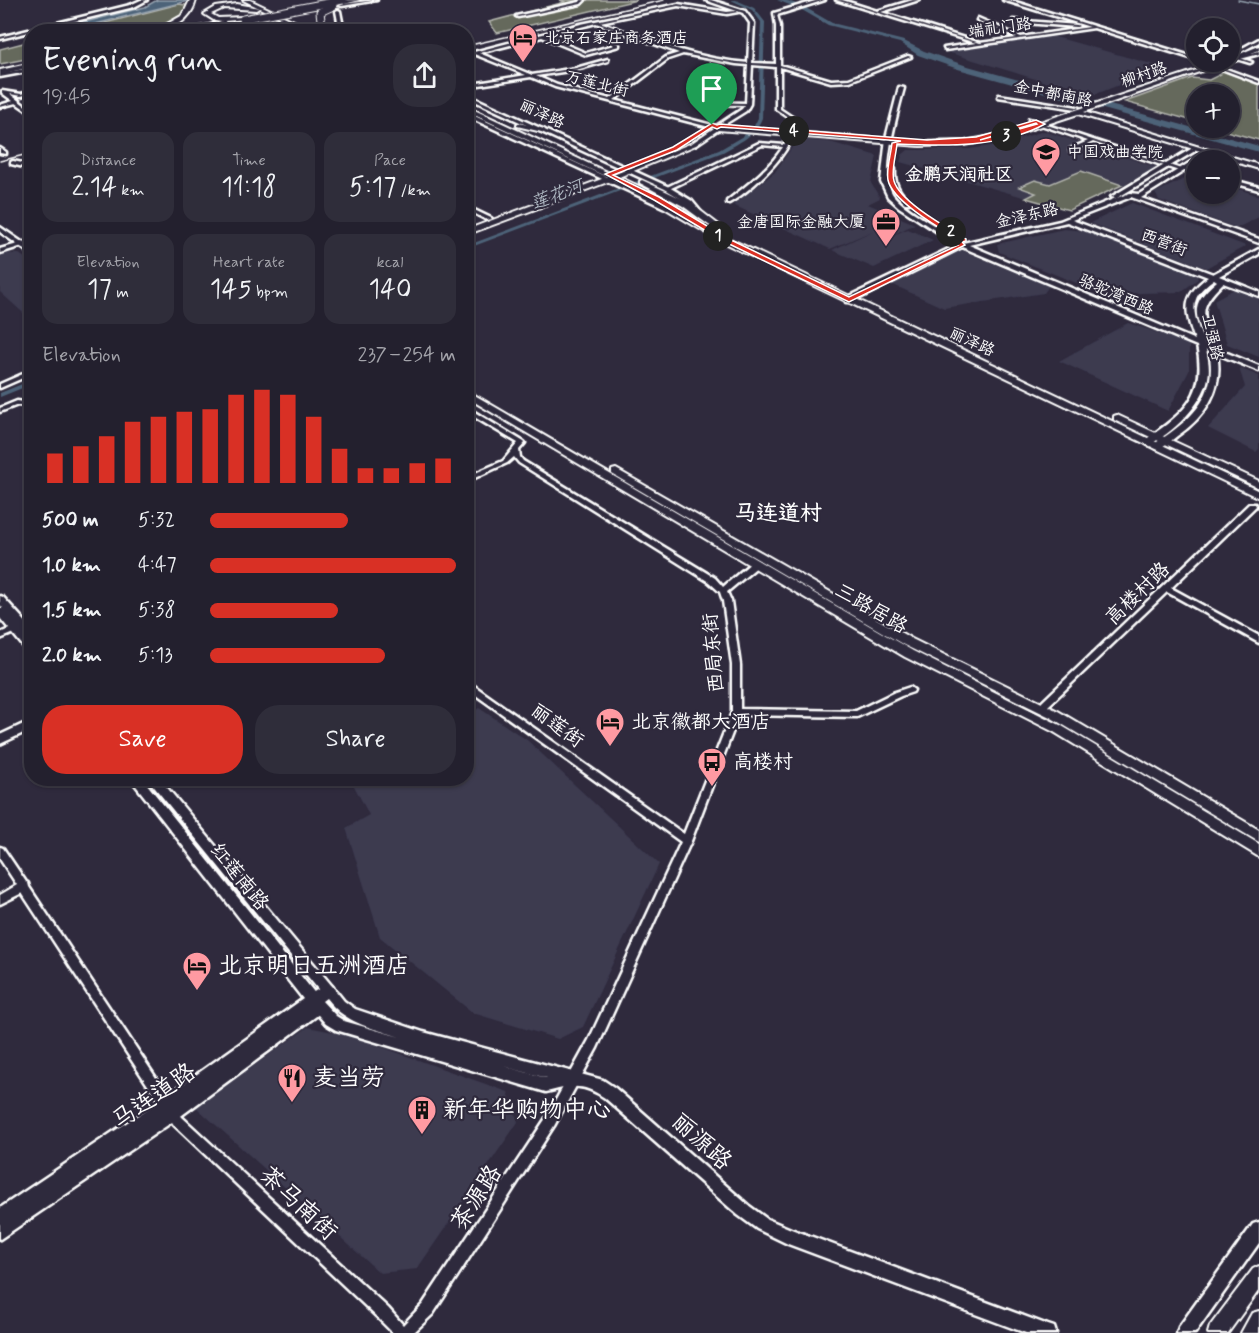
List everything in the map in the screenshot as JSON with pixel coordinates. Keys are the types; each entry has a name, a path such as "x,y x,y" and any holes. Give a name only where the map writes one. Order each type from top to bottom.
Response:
{"highway":[{"path":"246,20 217,20 207,14 213,10 232,6 259,8 265,0"},
{"path":"296,9 306,5 308,0"},
{"path":"230,24 296,9 357,0"},
{"path":"224,24 341,2"},
{"path":"322,24 320,12 341,2"},
{"path":"171,24 181,19 195,5"},
{"path":"181,24 192,18 195,5"},
{"path":"241,24 246,20"},
{"path":"0,65 24,60"},
{"path":"0,73 24,68"},
{"path":"0,73 18,72"}],"main road":[{"path":"241,0 292,24"},
{"path":"259,8 289,24"},
{"path":"1240,51 1259,46"},
{"path":"1240,55 1259,46"},
{"name":"柳村路","path":"716,126 892,141 944,144 974,142 1001,137 1037,122 1082,109 1186,71"},
{"name":"丽泽路","path":"474,105 618,175 640,193 675,210 725,240 850,296 1157,441 1259,485"},
{"name":"金中都南路","path":"1082,109 1259,165"},
{"name":"丽泽路","path":"474,113 618,175 660,187 726,232 850,296"},
{"path":"519,125 542,130"},
{"path":"505,126 519,138"},
{"path":"474,230 680,152 716,126"},
{"path":"474,224 618,175"},
{"name":"三路居路","path":"474,391 908,642 1054,714 1259,837"},
{"name":"三路居路","path":"474,398 925,663 1042,720 1259,851"},
{"name":"丽泽路","path":"1157,441 1259,495"},
{"path":"1217,1333 1259,1275"},
{"path":"1250,1333 1259,1320"}],"street":[{"path":"64,24 136,6 146,0"},
{"path":"60,24 135,6 146,0"},
{"path":"325,0 338,5 375,0"},
{"path":"325,0 334,5 338,11 340,24"},
{"path":"518,16 581,3 583,0"},
{"path":"706,0 740,11 749,16 752,23 748,104 744,110 716,126"},
{"path":"729,202 765,172 785,146 791,133 793,119 777,109 774,65 778,26 775,14 822,0"},
{"path":"838,0 978,43"},
{"path":"877,12 917,0"},
{"path":"1005,0 1186,56"},
{"path":"338,11 349,5"},
{"path":"541,35 678,5 727,13 740,11"},
{"path":"978,20 1020,38"},
{"path":"1013,21 1089,28"},
{"path":"596,22 683,53 751,64 774,65 839,82 909,57"},
{"path":"1037,24 1037,31"},
{"name":"端礼门路","path":"945,49 1095,27"},
{"path":"1,38 24,33"},
{"path":"1,38 24,34"},
{"path":"541,35 586,54 618,45 611,42"},
{"name":"万莲北街","path":"541,35 476,53 530,77 562,88 716,126"},
{"path":"610,100 667,58 683,53"},
{"path":"474,85 576,69 606,60"},
{"path":"1240,60 1250,62"},
{"path":"18,72 24,70"},
{"path":"1233,72 1259,82"},
{"path":"901,88 906,89 892,141 901,88"},
{"path":"2,92 21,95"},
{"path":"2,92 24,108"},
{"path":"10,98 24,94"},
{"name":"金中都南路","path":"1082,109 998,97 1082,109"},
{"name":"丽泽路","path":"474,99 542,130 618,175"},
{"path":"0,106 15,102"},
{"path":"698,103 748,104"},
{"name":"丽泽路","path":"474,113 519,138 618,175"},
{"path":"1037,122 1167,166 1186,170"},
{"name":"骆驼湾西路","path":"892,141 884,182 890,196 910,213 963,243 1259,367"},
{"path":"1072,150 1092,141"},
{"path":"660,187 761,144 785,146"},
{"name":"金泽东路","path":"1064,220 1123,192 1186,154"},
{"path":"13,163 24,165"},
{"path":"1140,196 1186,167"},
{"path":"1240,183 1259,189"},
{"name":"丽泽路","path":"660,187 690,202 698,212"},
{"path":"1123,192 1259,240"},
{"path":"1123,192 1140,196 1259,240"},
{"name":"金泽东路","path":"850,296 963,243 1064,220 1130,195 1140,196"},
{"path":"474,211 489,219"},
{"name":"西营街","path":"1064,220 1259,294"},
{"path":"0,229 24,246"},
{"path":"0,251 24,243"},
{"name":"卫强路","path":"1157,441 1191,422 1207,401 1214,376 1215,363 1194,329 1190,307 1197,291 1259,251"},
{"name":"卫强路","path":"1219,278 1259,259"},
{"path":"0,386 24,376"},
{"path":"0,410 17,403 24,404"},
{"name":"西局东街","path":"474,414 520,441 522,444 516,451 521,462 712,580 723,591 727,601 736,665 736,712 686,841 593,1044 575,1078"},
{"path":"474,476 505,462 516,451"},
{"name":"高楼村路","path":"1045,704 1252,506"},
{"path":"723,591 755,564"},
{"path":"1167,589 1259,640"},
{"path":"0,599 24,635"},
{"path":"0,611 24,631"},
{"path":"0,636 20,628"},
{"name":"丽莲街","path":"474,689 686,841"},
{"path":"736,712 857,714 910,690"},
{"path":"0,740 24,728"},
{"name":"红莲南路","path":"141,786 330,1020 341,1026 546,1085 575,1078"},
{"name":"红莲南路","path":"159,786 329,994"},
{"path":"0,851 170,1108"},
{"path":"0,900 25,886"},
{"name":"马连道路","path":"0,1231 329,994"},
{"name":"丽源路","path":"329,994 351,1014 423,1038 598,1085 610,1093 742,1210 762,1224 788,1236 1048,1333"},
{"name":"茶源路","path":"403,1333 428,1309 479,1234 575,1078"},
{"name":"马连道路","path":"0,1218 170,1108"},
{"name":"茶马南街","path":"170,1108 178,1121 403,1333"},
{"path":"1185,1333 1254,1243 1259,1230"}],"shaded area":[{"path":"1052,36 1155,65 1160,69 1091,96 947,52"},
{"name":"中国戏曲学院","path":"1044,131 1159,168 1069,210 900,162 902,155 908,150 969,149 998,145"},
{"path":"797,140 830,142 877,156 871,183 880,198 868,204 915,224 888,237 908,229 933,240 874,268 832,250 875,230 830,249 733,205 775,172"},
{"path":"1186,178 1186,204 1240,204 1240,189 1259,196 1259,217 1237,228 1159,200 1155,193"},
{"path":"1132,203 1246,246 1206,268 1090,223"},
{"path":"1064,229 1085,231 1196,274 1198,279 1181,292 1104,294 999,252 997,244"},
{"path":"961,250 1049,286 1044,293 944,308 887,282"},
{"path":"0,254 19,254 24,257 24,314 0,292"},
{"path":"1236,288 1259,297 1259,357 1227,344 1214,300"},
{"path":"1128,323 1189,343 1189,371 1168,411 1059,361"},
{"path":"1239,368 1259,376 1259,449 1256,452 1208,428 1245,387"},
{"path":"479,708 527,740 659,864 583,1027 558,1039 473,1013 380,937 346,828 369,815 354,786 474,786 474,711"},
{"name":"新年华购物中心","path":"308,1027 348,1035 508,1092 518,1122 417,1269 380,1273 196,1107"}],"green space":[{"path":"560,0 637,0 497,33 489,22 565,2"},
{"path":"179,4 192,6 181,19 171,24 101,24"},
{"path":"24,43 24,59 0,64 0,49"},
{"path":"1225,72 1259,85 1259,140 1240,135 1240,84 1186,84 1186,119 1125,102 1192,78 1209,80"},
{"path":"1081,171 1122,185 1069,210 1026,198 1036,193 1019,187 1035,180 1050,184"}],"water":[{"path":"157,0 192,0 95,24 77,24 145,7"}],"waterway":[{"name":"莲花河","path":"474,245 721,151 755,129 760,118 763,22 753,9 733,0"},
{"path":"780,0 804,9 830,24 902,42 921,53 961,67 1259,149"},
{"path":"1238,0 1259,4"},
{"name":"莲花河","path":"0,395 24,385"}],"railway":[{"path":"474,44 664,0"},
{"path":"0,161 24,155"}],"place":[{"name":"北京石家庄商务酒店","path":"523,64"},
{"name":"中国戏曲学院","path":"1046,178"},
{"name":"金唐国际金融大厦","path":"886,248"},
{"name":"北京徽都大酒店","path":"610,748"},
{"name":"高楼村","path":"712,788"},
{"name":"北京明日五洲酒店","path":"197,992"},
{"name":"麦当劳","path":"292,1104"},
{"name":"新年华购物中心","path":"422,1136"}],"district":[{"name":"金鹏天润社区","path":"959,175"},
{"name":"马连道村","path":"778,514"}],"route":[{"path":"1036,122 1042,124 1001,137 974,142 895,143 891,180 900,197 921,214 964,240 957,242 962,245 849,300 725,240 692,222 657,198 608,174 675,149 712,125 717,128 720,125 927,142 976,139 997,135 1036,122"}]}
